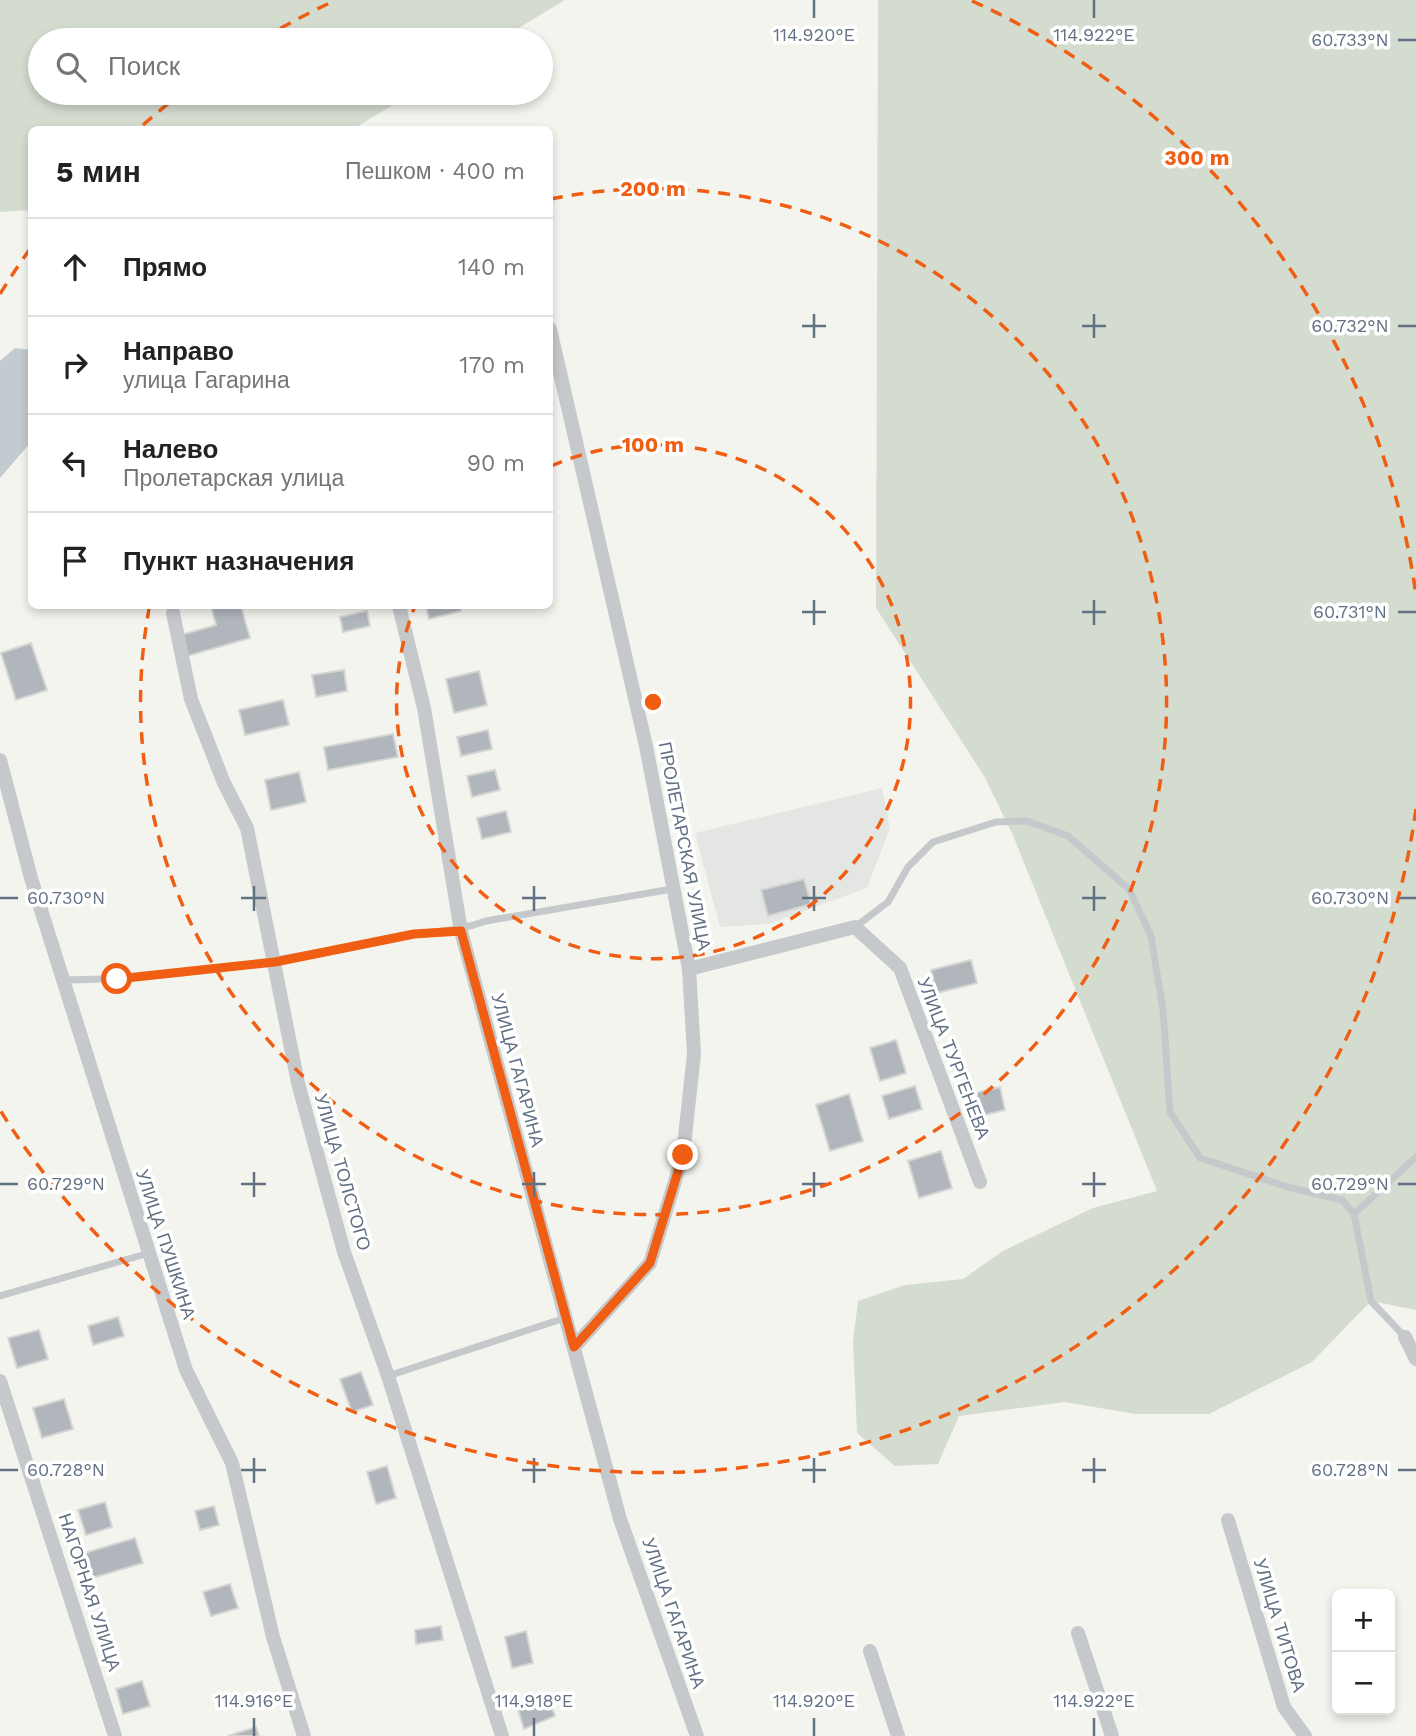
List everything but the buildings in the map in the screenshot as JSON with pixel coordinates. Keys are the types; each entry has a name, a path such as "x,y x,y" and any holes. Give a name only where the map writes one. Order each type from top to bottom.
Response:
{"street":[{"name":"ПРОЛЕТАРСКАЯ УЛИЦА","path":"553,341 646,746 689,969 694,1054 683,1155 650,1263 574,1347"},
{"name":"УЛИЦА ГАГАРИНА","path":"399,609 424,708 461,931 620,1519 697,1736"},
{"name":"УЛИЦА ТОЛСТОГО","path":"173,613 191,699 224,783 247,828 298,1083 344,1252 388,1376 502,1736"},
{"name":"УЛИЦА ПУШКИНА","path":"0,760 31,878 186,1370 232,1464 273,1637 304,1736"},
{"path":"689,969 855,927"},
{"name":"УЛИЦА ТУРГЕНЕВА","path":"855,927 900,968 980,1182"},
{"path":"1405,1337 1416,1360"},
{"name":"НАГОРНАЯ УЛИЦА","path":"0,1381 115,1736"},
{"name":"УЛИЦА ТИТОВА","path":"1228,1520 1284,1707 1306,1736"},
{"path":"1078,1633 1112,1736"},
{"path":"870,1651 898,1736"}],"lane":[{"path":"855,927 888,902 908,867 933,842 996,822 1027,821 1068,836 1129,888 1151,936 1163,1010 1170,1112 1200,1158 1288,1187 1342,1200 1354,1214 1371,1301 1405,1337"},
{"path":"62,979 117,979 275,962 414,934 461,931 486,921 672,888"},
{"path":"1354,1214 1416,1157"},
{"path":"0,1296 149,1253"},
{"path":"388,1376 565,1318"}],"shaded area":[{"path":"0,0 565,0 519,28 28,28 28,105 393,105 358,126 28,126 28,210 0,212"},
{"path":"878,0 1416,0 1416,1310 1371,1301 1312,1362 1209,1414 1135,1414 1065,1402 959,1416 938,1464 895,1466 857,1433 853,1342 858,1301 905,1285 963,1279 1003,1251 1093,1208 1157,1191 1012,833 984,776 876,608"},
{"path":"15,348 28,350 28,445 0,478 0,361"},
{"path":"882,788 890,828 867,888 769,924 720,927 695,833"}],"route":[{"path":"117,979 275,962 414,934 461,931 574,1347 650,1263 683,1155"}]}
